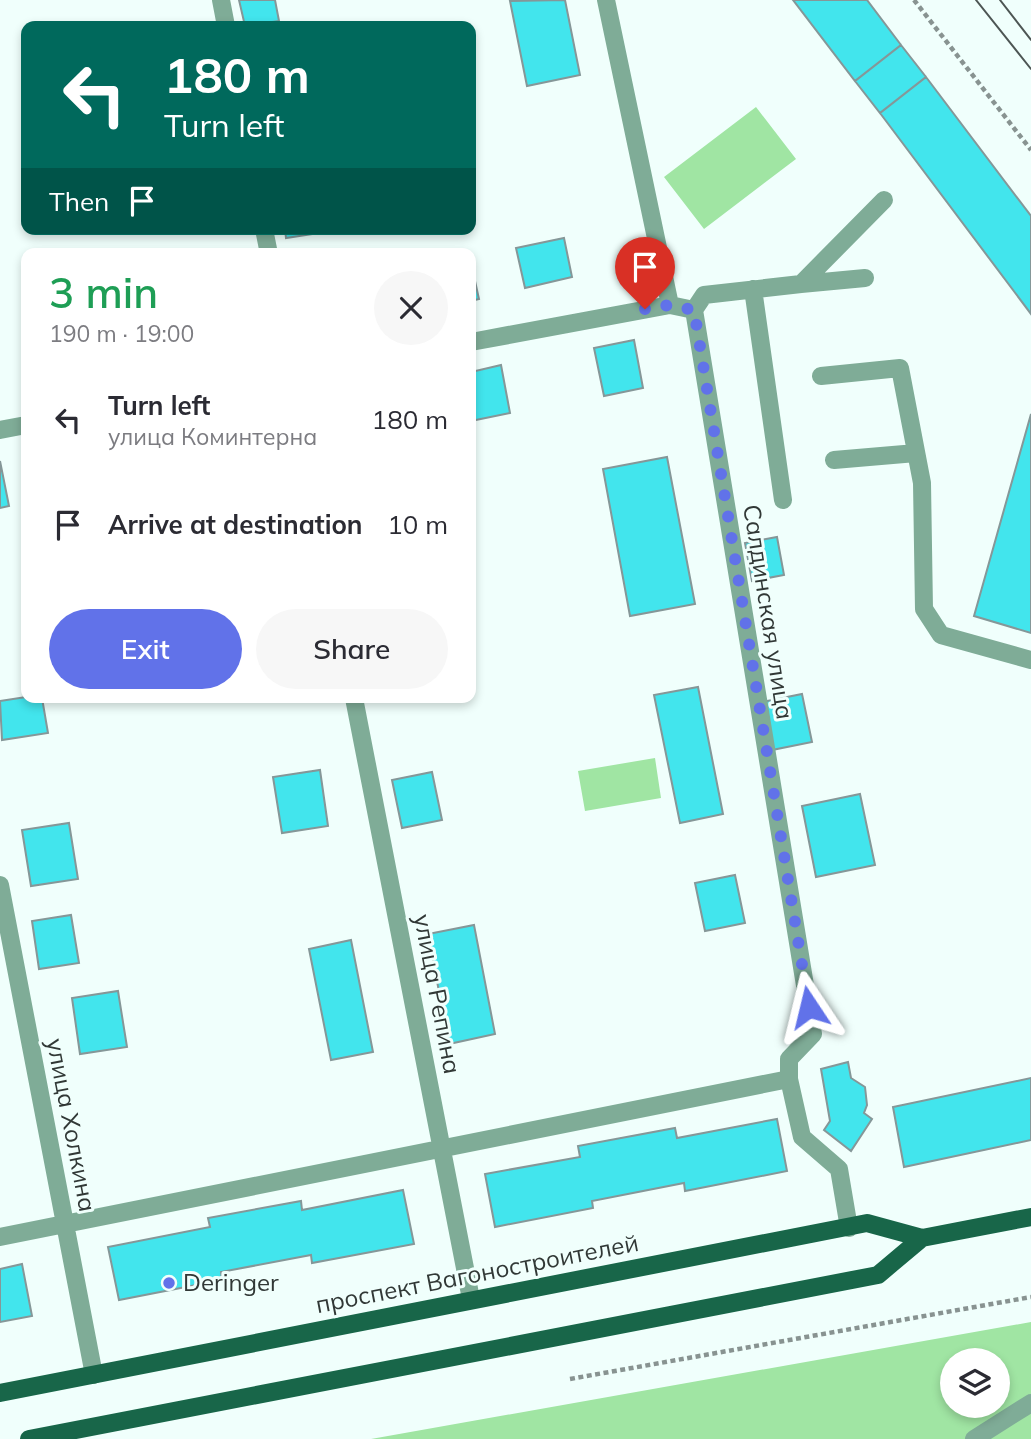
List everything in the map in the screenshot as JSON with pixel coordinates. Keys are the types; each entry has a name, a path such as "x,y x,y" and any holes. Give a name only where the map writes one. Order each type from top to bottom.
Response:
{"main road":[{"name":"проспект Вагоностроителей","path":"0,1393 867,1223 922,1238 1031,1217"},
{"name":"проспект Вагоностроителей","path":"29,1439 878,1275 922,1238"}],"street":[{"path":"221,0 225,21"},
{"path":"606,0 670,305"},
{"path":"801,284 884,200"},
{"path":"476,341 670,305 694,310 704,295 865,278"},
{"path":"753,289 783,500"},
{"name":"Салдинская улица","path":"694,310 813,1034 789,1059 789,1079"},
{"path":"821,376 900,368 922,483 924,609 941,635 1031,660"},
{"path":"0,430 21,426"},
{"path":"834,460 916,453"},
{"name":"улица Репина","path":"355,703 471,1299"},
{"name":"улица Холкина","path":"0,885 94,1375"},
{"path":"0,1237 789,1079 802,1137 839,1169 849,1228"},
{"path":"974,1439 1031,1402"}],"path":[{"path":"914,0 1031,150"},
{"path":"570,1379 1031,1297"}],"green space":[{"path":"756,107 796,159 704,229 664,177"},
{"path":"655,758 661,798 585,811 578,771"},
{"path":"1031,1322 1031,1439 371,1439"}],"building":[{"path":"239,0 275,0 279,21 244,21"},
{"path":"565,0 580,75 527,86 510,1"},
{"path":"793,0 867,0 901,45 855,81"},
{"path":"901,45 926,77 880,113 855,81"},
{"path":"926,77 1031,216 1031,314 880,113"},
{"path":"564,238 572,277 525,288 516,248"},
{"path":"634,340 643,388 604,396 594,348"},
{"path":"501,365 510,413 476,420 476,371"},
{"path":"1031,414 1031,633 974,616"},
{"path":"667,457 695,604 630,616 603,469"},
{"path":"0,461 9,506 0,508"},
{"path":"777,537 784,575 752,581 745,543"},
{"path":"698,687 723,814 680,823 654,695"},
{"path":"802,694 812,742 772,750 762,702"},
{"path":"21,698 21,703 43,703 48,733 2,740 0,701"},
{"path":"320,770 328,826 282,833 273,777"},
{"path":"432,772 442,820 402,828 392,780"},
{"path":"860,794 875,865 816,877 802,806"},
{"path":"69,823 78,879 31,886 22,830"},
{"path":"735,875 745,923 705,931 695,883"},
{"path":"71,915 79,963 39,969 32,921"},
{"path":"474,925 495,1034 449,1044 428,934"},
{"path":"351,940 373,1052 331,1060 309,949"},
{"path":"118,991 127,1047 80,1054 72,998"},
{"path":"848,1062 851,1078 865,1087 867,1105 864,1113 872,1119 851,1151 824,1130 830,1121 821,1069"},
{"path":"1031,1078 1031,1140 904,1167 893,1107"},
{"path":"777,1119 787,1171 685,1191 684,1183 592,1201 593,1208 495,1227 485,1174 580,1157 578,1146 675,1128 677,1138"},
{"path":"403,1190 414,1244 312,1263 311,1255 221,1272 222,1280 119,1300 108,1247 210,1227 208,1218 301,1201 302,1210"},
{"path":"22,1264 32,1316 0,1322 0,1269"}],"tram line":[{"path":"976,0 1031,69"},
{"path":"1000,0 1031,40"}],"place":[{"name":"Deringer","path":"169,1283"}],"route":[{"path":"645,309 670,305 694,310 809,1007"}]}
